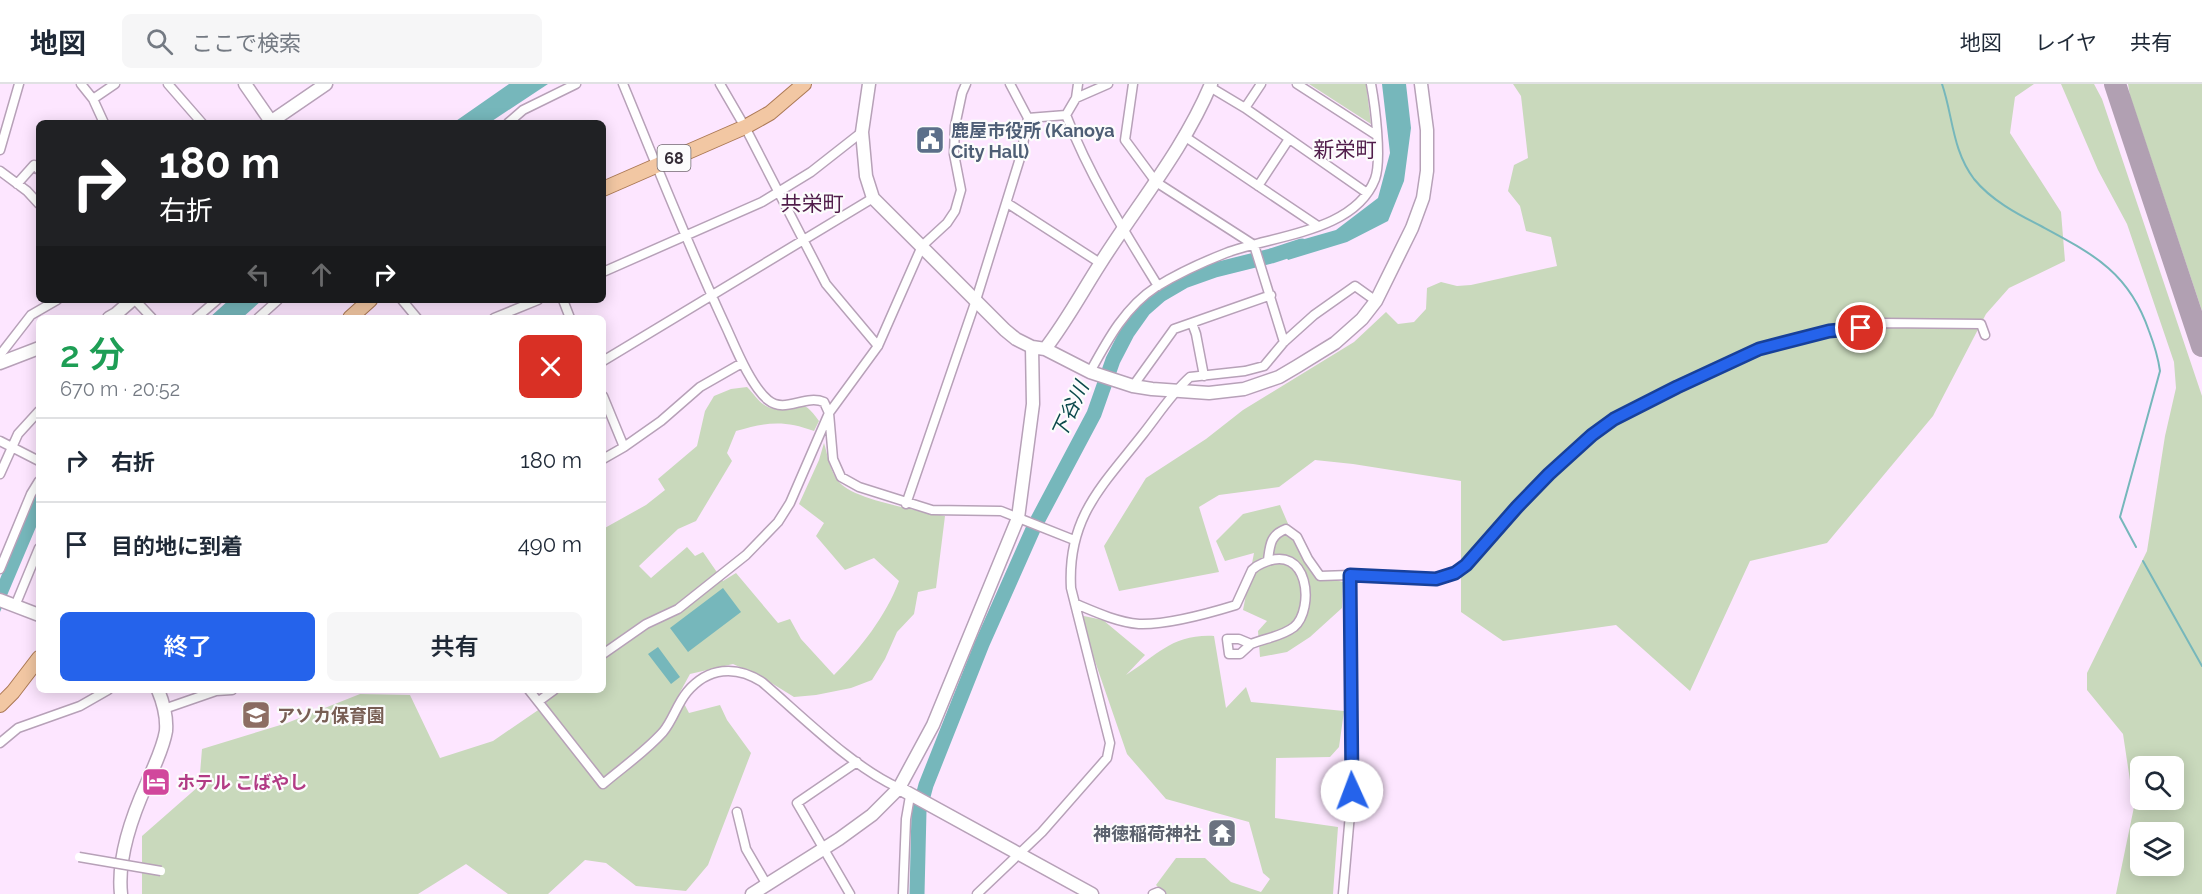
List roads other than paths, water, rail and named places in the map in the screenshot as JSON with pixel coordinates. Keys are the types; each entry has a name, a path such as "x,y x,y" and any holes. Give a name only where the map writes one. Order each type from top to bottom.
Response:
{"main road":[{"name":"68","path":"606,188 745,127 770,113 804,84"},
{"path":"353,315 367,303"},
{"path":"0,705 36,662"}],"street":[{"path":"0,150 19,84"},
{"path":"81,84 93,99 103,120"},
{"path":"93,99 115,84"},
{"path":"168,84 199,120"},
{"path":"245,84 270,120"},
{"path":"274,120 326,84"},
{"path":"511,120 523,110 576,84"},
{"path":"623,84 711,296 742,363 768,400 778,406 812,399 824,402 829,413 833,459 841,477 858,488 906,504 932,510 1001,511 1074,540"},
{"path":"720,84 745,127 826,284 878,346"},
{"path":"869,84 862,132 866,176 873,198 1005,330 1016,339 1117,382 1177,392 1209,393 1244,389 1279,377 1335,343 1362,319 1376,301 1413,228 1423,198 1427,171 1427,130 1421,84"},
{"path":"606,652 646,624 678,609 746,555 778,522 790,503 829,413 878,346 922,246 947,223 955,211 961,190 954,154 955,126 966,84"},
{"path":"906,504 976,300 1021,155 1028,118 1010,84"},
{"path":"1066,115 1076,98 1078,84"},
{"path":"1076,98 1108,84"},
{"path":"1133,84 1125,140 1156,182 1254,245 1284,342"},
{"path":"1245,108 1261,84"},
{"path":"1298,84 1376,135"},
{"path":"1094,374 1113,331 1133,307 1158,286 1226,253 1281,239 1318,226 1334,220 1356,206 1367,193 1375,178 1378,161 1371,84"},
{"path":"752,894 872,815 899,788 933,725 1023,520 1038,348 1156,182 1211,86 1367,193"},
{"path":"1028,118 1066,115"},
{"path":"1066,115 1079,146 1124,230 1158,286"},
{"path":"606,271 762,202 811,172 862,132"},
{"path":"1184,136 1318,226"},
{"path":"1258,186 1289,139"},
{"path":"17,184 34,165 36,167"},
{"path":"0,171 36,201"},
{"path":"606,359 873,198"},
{"path":"1007,203 1100,263"},
{"path":"977,894 1005,866 1020,855 1107,758 1110,743 1071,588 1070,564 1074,540 1101,485 1190,377 1245,371 1264,366 1284,342 1314,315 1355,286 1376,301"},
{"path":"1132,386 1174,329 1270,295"},
{"path":"0,355 31,315 52,303"},
{"path":"115,315 129,303"},
{"path":"136,303 149,315"},
{"path":"200,315 214,303"},
{"path":"261,315 275,303"},
{"path":"404,303 414,315"},
{"path":"501,315 531,303"},
{"path":"1192,323 1204,376"},
{"path":"1269,560 1272,537 1277,532 1286,529 1297,537 1320,576 1436,579 1455,573 1466,565 1517,507 1592,435 1623,414 1759,349 1829,331 1883,323 1981,324 1985,335"},
{"path":"0,363 36,349"},
{"path":"606,457 661,421 700,387 742,363"},
{"path":"606,403 624,447"},
{"path":"0,474 18,434 36,414"},
{"path":"0,441 36,459"},
{"path":"0,569 36,486"},
{"path":"15,606 36,555"},
{"path":"1076,604 1119,620 1140,624 1208,614 1236,605 1252,570 1269,560 1288,559 1295,564 1302,575 1305,606 1301,618 1295,626 1281,634 1251,644"},
{"path":"1343,894 1352,791 1350,575"},
{"path":"0,600 36,614"},
{"path":"532,693 603,784 650,746 667,727 687,692 704,678 730,669 751,675 882,780 1092,894"},
{"path":"0,743 18,728 80,706 103,693"},
{"path":"121,894 121,864 140,797 161,748 166,730 164,709 159,693"},
{"path":"164,709 210,693"},
{"path":"539,701 550,693"},
{"path":"849,894 797,804 857,762"},
{"path":"903,894 906,819 912,797"},
{"path":"736,812 746,849 767,885"},
{"path":"79,857 161,870"},
{"path":"1153,894 1158,892 1161,894"}],"waterway":[{"path":"1942,84 1961,156 1981,187 2005,206 2093,256 2120,279 2141,311 2154,346 2160,371 2120,517 2136,547"},
{"name":"下谷川","path":"917,894 919,811 926,785 982,644 1034,527 1094,414 1113,360 1127,333 1144,309 1160,295 1184,281 1302,246"},
{"path":"2143,561 2202,666"}],"place":[{"name":"鹿屋市役所 (Kanoya City Hall)","path":"930,140"},
{"name":"アソカ保育園","path":"256,715"},
{"name":"ホテル こばやし","path":"156,782"},
{"name":"神徳稲荷神社","path":"1222,833"}],"district":[{"name":"新栄町","path":"1345,149"},
{"name":"共栄町","path":"812,203"}]}
